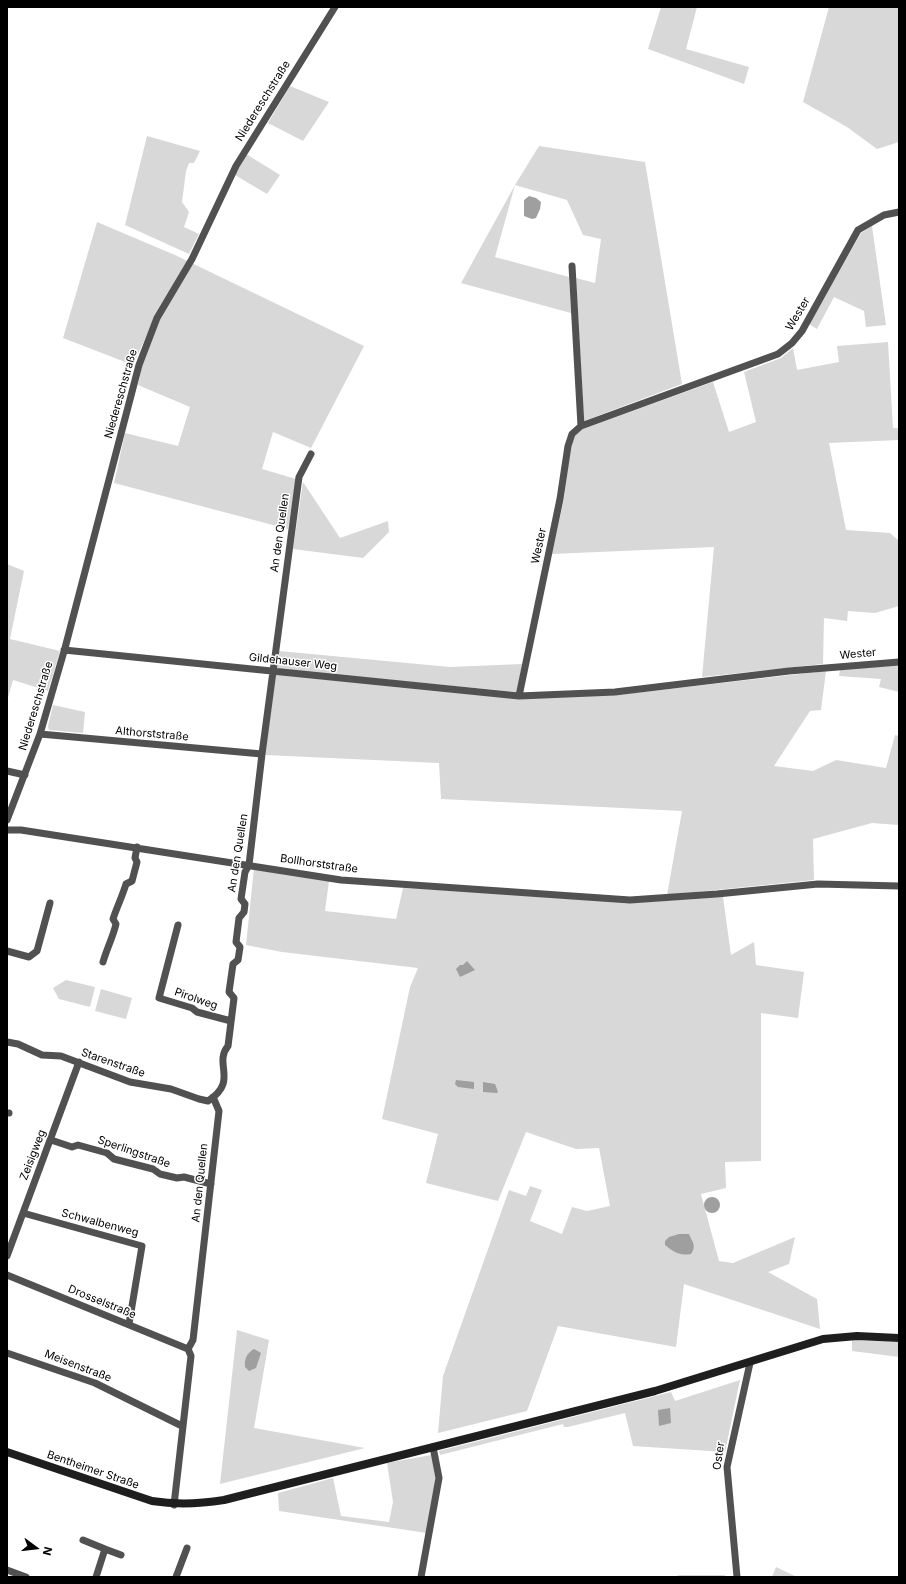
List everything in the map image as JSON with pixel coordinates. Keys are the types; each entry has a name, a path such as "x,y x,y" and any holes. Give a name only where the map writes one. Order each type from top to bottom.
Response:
{"main road":[{"name":"Bentheimer Straße","path":"7,1454 152,1501 174,1504 197,1504 224,1500 655,1391 750,1363 823,1339 857,1336 899,1338"}],"street":[{"name":"Niedereschstraße","path":"7,820 40,734 64,650 139,365 157,318 192,259 236,166 335,7"},
{"name":"Wester","path":"899,212 884,216 858,230 802,331 792,343 778,354 581,426 572,434 568,446 560,499 519,696 615,692 789,671 899,662"},
{"path":"572,266 581,426"},
{"name":"An den Quellen","path":"174,1504 191,1356 188,1349 193,1340 219,1110 213,1097 221,1090 226,1071 224,1055 228,1046 234,998 230,992 231,978 233,964 238,960 240,947 236,942 238,918 244,912 245,904 242,899 245,872 249,865 262,754 299,477 311,454"},
{"name":"Gildehauser Weg","path":"64,650 519,696"},
{"name":"Althorststraße","path":"40,734 262,754"},
{"path":"7,772 24,775"},
{"name":"Bollhorststraße","path":"7,830 21,830 137,847 341,880 630,900 716,894 818,884 899,886"},
{"path":"103,962 107,947 112,942 116,924 113,919 118,904 121,901 126,884 132,881 137,847"},
{"path":"7,951 29,957 37,951 50,903"},
{"name":"Pirolweg","path":"178,924 159,998 192,1008 197,1012 230,1021"},
{"name":"Starenstraße","path":"7,1042 18,1044 42,1054 61,1056 130,1082 171,1089 208,1101 213,1097"},
{"name":"Zeisigweg","path":"7,1256 79,1062"},
{"name":"Sperlingstraße","path":"50,1140 72,1147 78,1145 107,1153 114,1159 153,1169 160,1174 177,1178 184,1176 211,1184"},
{"name":"Schwalbenweg","path":"23,1214 142,1246 129,1324"},
{"name":"Drosselstraße","path":"7,1276 188,1349"},
{"name":"Meisenstraße","path":"7,1352 95,1382 182,1426"},
{"name":"Oster","path":"737,1577 727,1467 750,1363"},
{"path":"421,1577 439,1478 433,1447"},
{"path":"83,1540 122,1554"},
{"path":"176,1577 186,1548"},
{"path":"96,1577 105,1549"},
{"path":"7,1570 26,1577"}],"shaded area":[{"path":"661,7 697,7 686,49 749,67 744,84 648,49"},
{"path":"829,7 899,7 899,142 877,149 847,127 803,102"},
{"path":"290,86 329,102 303,141 268,123"},
{"path":"147,136 200,151 194,163 189,163 186,171 182,202 189,212 184,227 199,234 189,254 125,225"},
{"path":"539,146 645,162 682,384 584,421 576,278 595,283 601,239 583,235 567,200 515,185"},
{"path":"246,154 280,175 267,194 235,175"},
{"path":"515,185 495,257 569,277 571,313 461,283"},
{"path":"529,196 536,198 541,202 536,218 532,219 524,216 524,200"},
{"path":"97,222 175,255 364,346 311,448 273,432 262,469 296,479 288,529 114,483 125,433 178,446 190,407 138,385 150,328 133,365 63,338"},
{"path":"872,226 886,325 866,327 864,311 834,297 817,329 809,324 861,233"},
{"path":"888,342 893,428 899,428 899,440 829,443 846,530 890,533 899,541 899,606 875,613 848,611 847,621 824,618 823,664 702,677 714,547 552,554 564,499 570,449 575,436 583,429 713,382 729,432 756,422 744,372 781,358 793,348 797,370 839,362 837,346"},
{"path":"303,482 340,538 388,521 389,532 363,558 293,549"},
{"path":"7,564 24,571 10,639 60,651 48,691 13,680 7,701"},
{"path":"279,651 450,667 522,664 517,692 277,669"},
{"path":"899,665 899,692 879,687 881,679 839,676 840,670"},
{"path":"826,671 821,710 810,711 774,766 813,771 836,760 886,768 895,735 899,736 899,825 872,823 813,839 814,880 667,895 682,811 441,799 439,763 265,755 276,674 521,698 617,695"},
{"path":"53,705 85,712 83,733 49,730 48,726"},
{"path":"254,868 329,881 325,911 396,919 403,888 630,900 630,903 723,897 731,955 754,942 756,965 804,972 798,1018 761,1013 761,1161 725,1162 726,1188 701,1194 719,1261 733,1263 795,1237 789,1264 768,1272 817,1299 820,1329 684,1284 676,1347 558,1326 527,1411 438,1433 443,1376 509,1190 526,1196 530,1186 542,1190 530,1221 562,1234 572,1207 587,1211 610,1206 599,1148 576,1149 526,1132 498,1201 426,1183 438,1134 382,1119 410,987 418,968 282,952 246,945"},
{"path":"467,961 475,970 460,977 456,969"},
{"path":"66,980 95,987 90,1007 59,999 53,988"},
{"path":"101,989 132,998 126,1019 95,1011"},
{"path":"456,1080 474,1082 474,1089 458,1087 455,1084"},
{"path":"483,1082 495,1084 498,1092 483,1092"},
{"path":"709,1197 715,1197 720,1202 718,1211 715,1213 709,1213 704,1208 704,1202"},
{"path":"679,1234 689,1234 694,1246 691,1254 677,1253 665,1245 665,1241 669,1237"},
{"path":"237,1330 269,1340 254,1428 365,1448 220,1484"},
{"path":"852,1340 899,1342 899,1357 852,1351"},
{"path":"254,1349 261,1353 256,1368 249,1371 245,1367 245,1361 248,1354"},
{"path":"740,1380 725,1452 633,1446 625,1413 568,1427 564,1427 563,1424 440,1455 439,1451 671,1392 675,1401"},
{"path":"670,1408 671,1423 659,1426 658,1410"},
{"path":"431,1455 436,1478 427,1533 279,1511 278,1493 333,1478 341,1516 389,1522 393,1502 387,1463"},
{"path":"776,1567 797,1577 772,1577"},
{"path":"679,1575 725,1575 725,1577 674,1577"}]}
